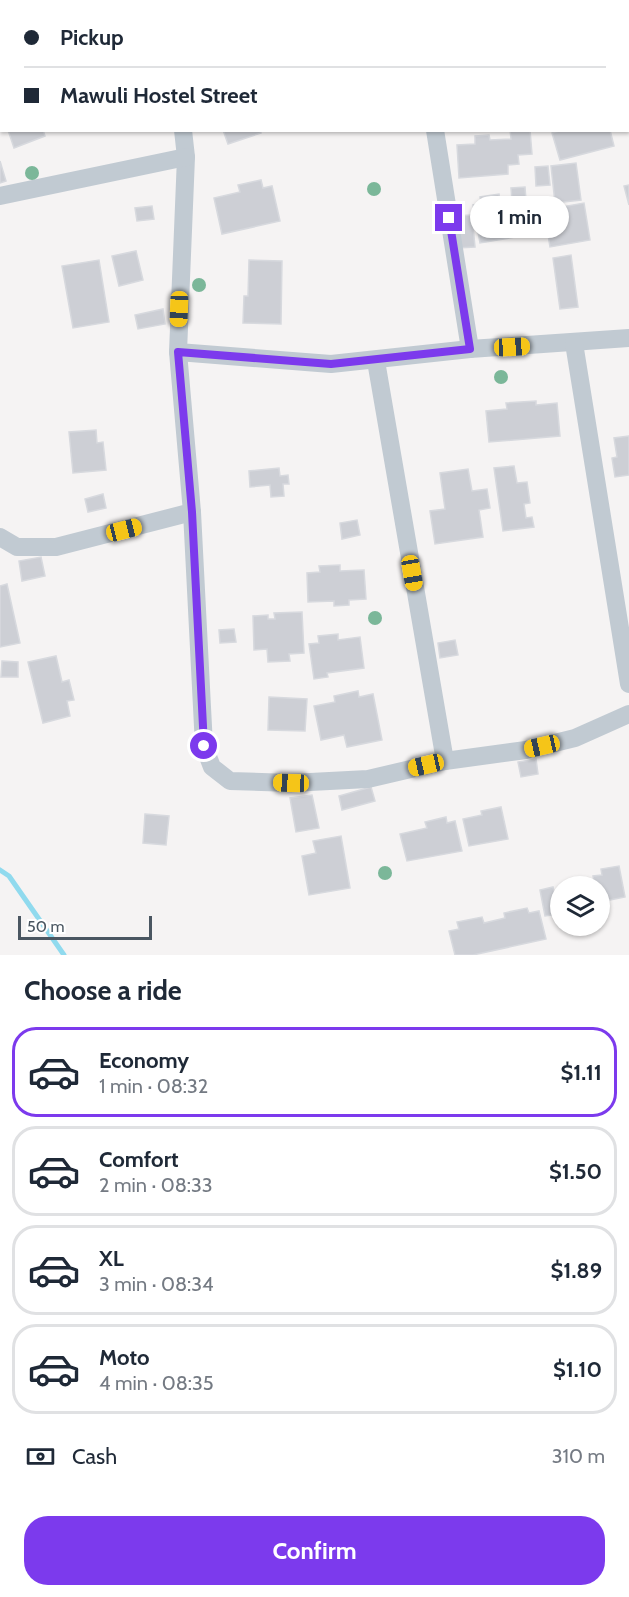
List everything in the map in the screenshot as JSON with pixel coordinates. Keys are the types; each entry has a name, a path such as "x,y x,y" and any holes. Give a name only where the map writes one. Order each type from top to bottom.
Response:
{"street":[{"path":"183,132 186,157 178,352 192,512 204,746 212,767 230,781 291,783 368,778 445,760 526,750 575,738 629,714"},
{"path":"435,132 470,349"},
{"path":"0,196 186,157"},
{"path":"178,352 331,364 376,361 470,349 629,338"},
{"path":"574,343 629,684"},
{"path":"376,361 445,760"},
{"path":"0,537 17,547 56,547 192,512"}],"building":[{"path":"9,132 44,132 45,136 14,148"},
{"path":"224,132 261,132 261,133 228,144"},
{"path":"510,132 530,132 532,154 518,155 519,164 508,165 508,174 459,178 457,145 475,144 475,136 489,135 490,140 511,139"},
{"path":"610,132 614,146 560,160 552,133"},
{"path":"0,161 6,181 0,183"},
{"path":"576,163 581,200 555,203 551,166"},
{"path":"548,166 550,185 536,186 535,167"},
{"path":"261,180 263,188 272,186 280,221 222,234 214,198 240,192 238,185"},
{"path":"629,185 629,205 624,186"},
{"path":"525,187 526,200 512,201 511,188"},
{"path":"499,194 501,207 521,203 527,235 480,243 473,205 481,204 480,197"},
{"path":"584,203 590,240 550,247 544,210"},
{"path":"152,206 154,219 137,221 135,208"},
{"path":"472,215 475,247 457,248 454,216"},
{"path":"136,251 143,280 119,286 112,256"},
{"path":"571,255 578,307 560,309 553,258"},
{"path":"99,260 109,322 73,328 62,266"},
{"path":"249,260 282,261 281,324 243,323 244,296 248,296"},
{"path":"163,309 165,324 138,329 135,315"},
{"path":"536,401 536,405 557,403 560,436 489,442 486,411 507,409 506,403"},
{"path":"96,430 97,443 103,442 106,470 73,473 69,432"},
{"path":"629,436 629,475 615,477 612,458 617,457 614,438"},
{"path":"514,466 517,483 527,482 530,503 524,504 526,518 532,517 534,527 503,531 494,468"},
{"path":"279,468 280,476 288,475 289,484 283,484 284,496 271,497 270,485 250,487 249,471"},
{"path":"468,469 472,491 487,489 490,508 479,510 483,537 435,544 430,511 445,509 440,473"},
{"path":"103,494 106,508 88,512 85,499"},
{"path":"357,520 360,535 342,539 340,523"},
{"path":"41,557 45,576 22,581 19,561"},
{"path":"340,565 340,571 364,570 366,599 349,600 349,605 334,606 334,601 308,602 307,573 320,572 319,566"},
{"path":"7,584 20,643 0,647 0,586"},
{"path":"302,612 304,653 289,654 290,661 268,662 267,649 254,650 253,616 268,615 268,619 275,619 274,613"},
{"path":"234,629 236,642 220,643 219,630"},
{"path":"338,634 338,640 360,637 364,668 327,673 328,677 314,679 309,644 319,643 318,636"},
{"path":"455,640 458,655 440,658 438,643"},
{"path":"56,656 62,682 69,680 74,700 67,701 70,716 43,723 28,662"},
{"path":"2,661 18,662 18,677 1,677"},
{"path":"358,691 359,697 373,694 382,740 347,747 344,735 321,740 314,706 335,702 334,696"},
{"path":"269,697 307,699 305,731 268,730"},
{"path":"536,759 538,774 521,777 518,762"},
{"path":"371,787 375,801 342,810 339,796"},
{"path":"312,795 319,828 296,832 290,798"},
{"path":"501,807 508,839 469,846 463,819 482,815 481,811"},
{"path":"145,814 169,816 166,845 143,843"},
{"path":"446,817 447,823 455,821 462,851 407,861 400,834 427,828 425,822"},
{"path":"341,836 350,888 309,895 302,856 316,853 313,841"},
{"path":"619,866 625,897 610,900 610,876 593,876 602,875 601,869"},
{"path":"550,888 550,915 545,916 540,890"},
{"path":"527,908 529,913 539,911 546,939 473,955 455,955 449,931 459,929 457,922 482,917 484,923 505,918 504,913"}],"waterway":[{"path":"0,870 9,876 64,955"}],"route":[{"path":"204,746 192,512 178,352 331,364 376,361 470,349 449,218"}]}
